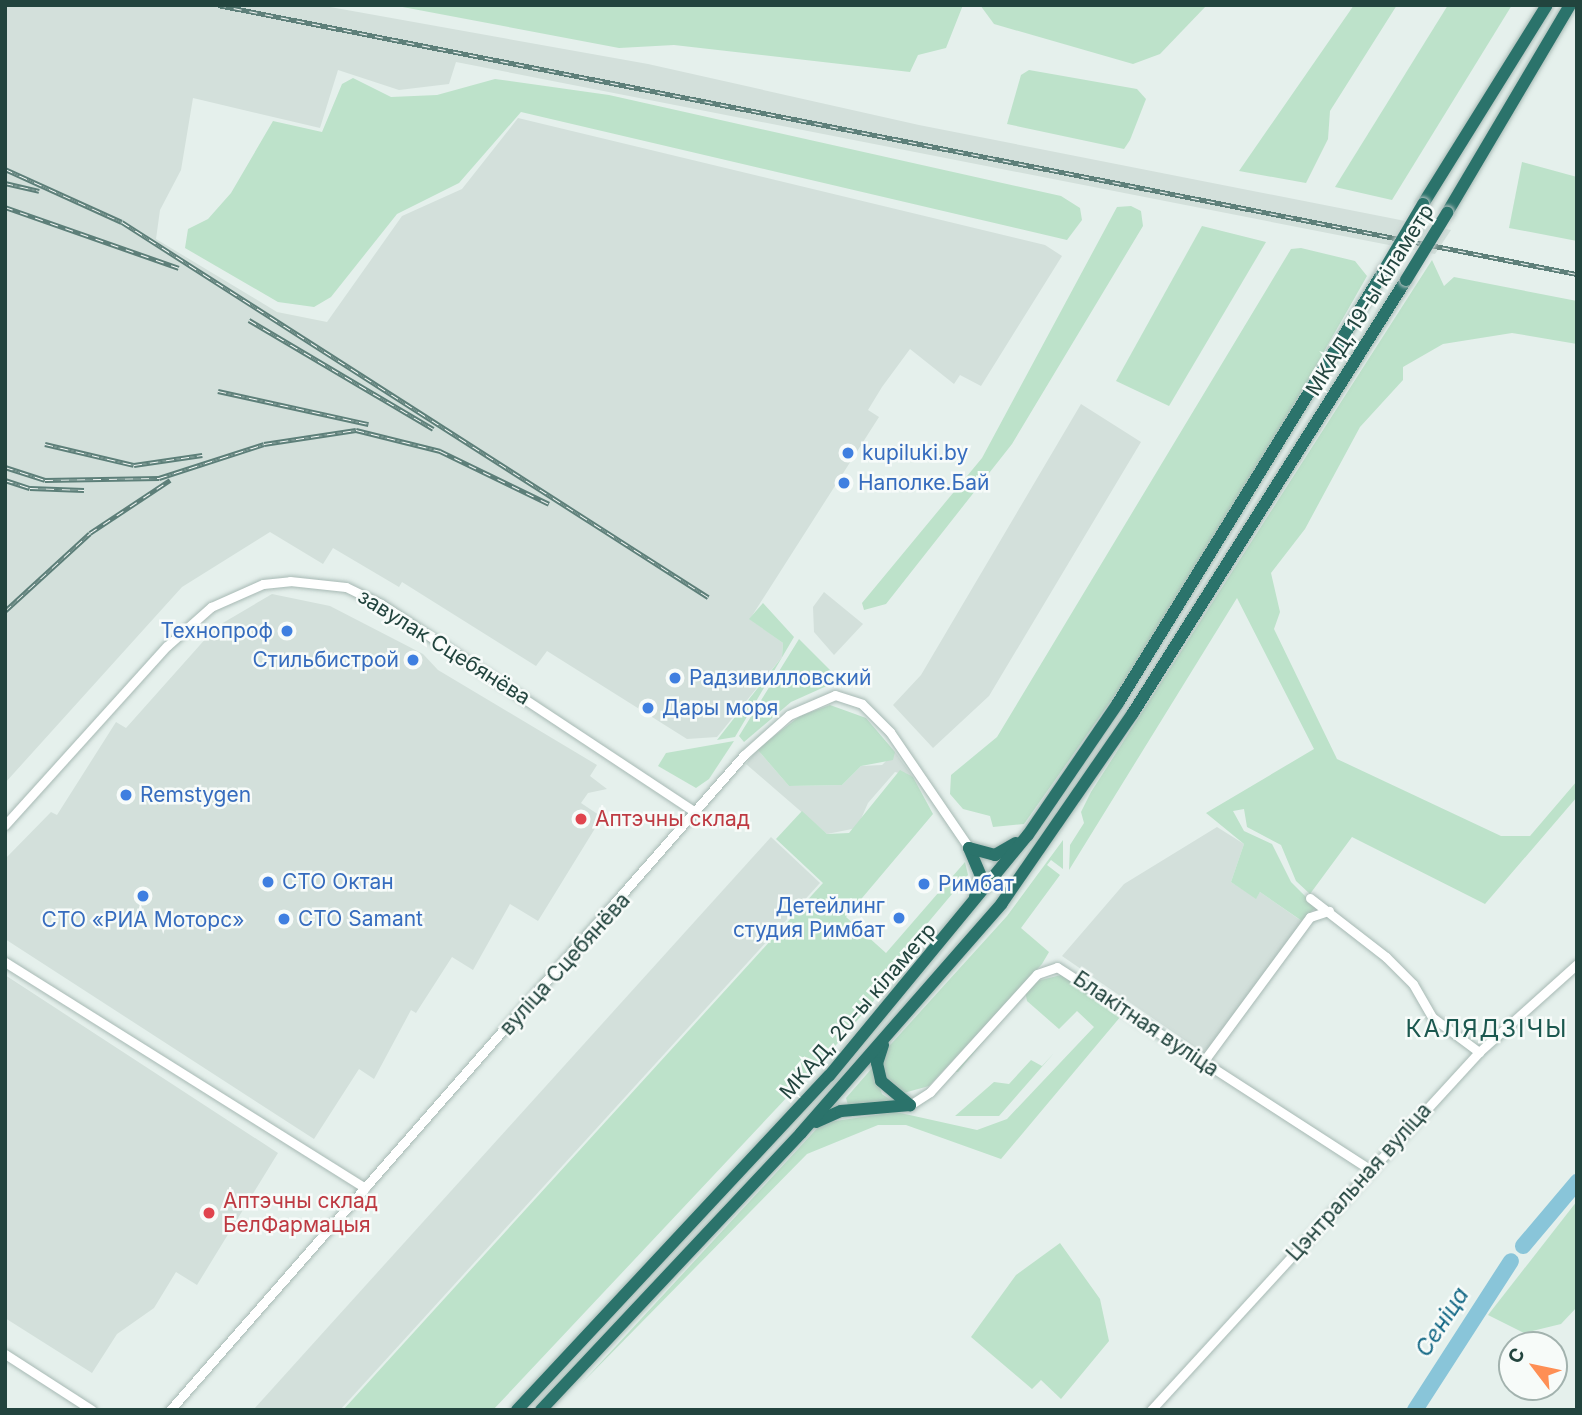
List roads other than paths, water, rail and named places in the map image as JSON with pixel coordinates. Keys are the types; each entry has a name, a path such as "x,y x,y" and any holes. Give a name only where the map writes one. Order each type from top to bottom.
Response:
{"highway":[{"name":"МКАД, 19-ы кіламетр","path":"1183,601 1423,204 1547,5"},
{"name":"МКАД, 19-ы кіламетр","path":"1198,611 1406,280 1570,5"},
{"name":"МКАД, 20-ы кіламетр","path":"517,1410 829,1076 965,918 1028,835 1183,601"},
{"name":"МКАД, 20-ы кіламетр","path":"541,1410 801,1133 1009,892 1198,611"},
{"path":"969,848 995,855 1028,835"},
{"path":"965,918 981,876 969,848"},
{"path":"886,1037 877,1063 881,1081 911,1105"},
{"path":"801,1133 826,1115 911,1105"}],"street":[{"name":"завулак Сцебянёва","path":"5,825 167,646 211,607 264,584 290,581 346,587 381,604 697,813"},
{"name":"вуліца Сцебянёва","path":"170,1410 763,736 801,707 835,695 862,704 890,732 969,848"},
{"path":"1310,898 1331,911 1413,984 1432,1017 1479,1052"},
{"path":"1203,1062 1310,917 1331,911"},
{"path":"5,962 365,1188"},
{"name":"Цэнтральная вуліца","path":"1151,1410 1479,1052 1577,964"},
{"name":"Блакітная вуліца","path":"911,1105 930,1092 1037,974 1057,967 1371,1170"},
{"path":"5,1354 92,1410"}],"waterway":[{"name":"Сеніца","path":"1523,1246 1577,1182"},
{"name":"Сеніца","path":"1415,1410 1511,1261"}],"railway":[{"path":"218,5 1577,274"},
{"path":"5,169 122,222 708,597"},
{"path":"5,183 39,191"},
{"path":"5,207 179,268"},
{"path":"249,320 433,429"},
{"path":"218,391 368,424"},
{"path":"5,467 45,480 159,478 264,444 356,430 440,451 549,504"},
{"path":"45,444 134,465 202,455"},
{"path":"5,480 30,488 84,490"},
{"path":"5,611 90,533 170,480"}],"place":[{"name":"kupiluki.by","path":"848,453"},
{"name":"Наполке.Бай","path":"844,483"},
{"name":"Технопроф","path":"287,631"},
{"name":"Стильбистрой","path":"413,660"},
{"name":"Радзивилловский","path":"675,678"},
{"name":"Дары моря","path":"648,708"},
{"name":"Remstygen","path":"126,795"},
{"name":"Аптэчны склад","path":"581,819"},
{"name":"СТО Октан","path":"268,882"},
{"name":"Римбат","path":"924,884"},
{"name":"СТО «РИА Моторс»","path":"143,896"},
{"name":"Детейлинг студия Римбат","path":"899,918"},
{"name":"СТО Samant","path":"284,919"},
{"name":"Аптэчны склад БелФармацыя","path":"209,1213"}],"district":[{"name":"КАЛЯДЗІЧЫ","path":"1487,1029"}]}
